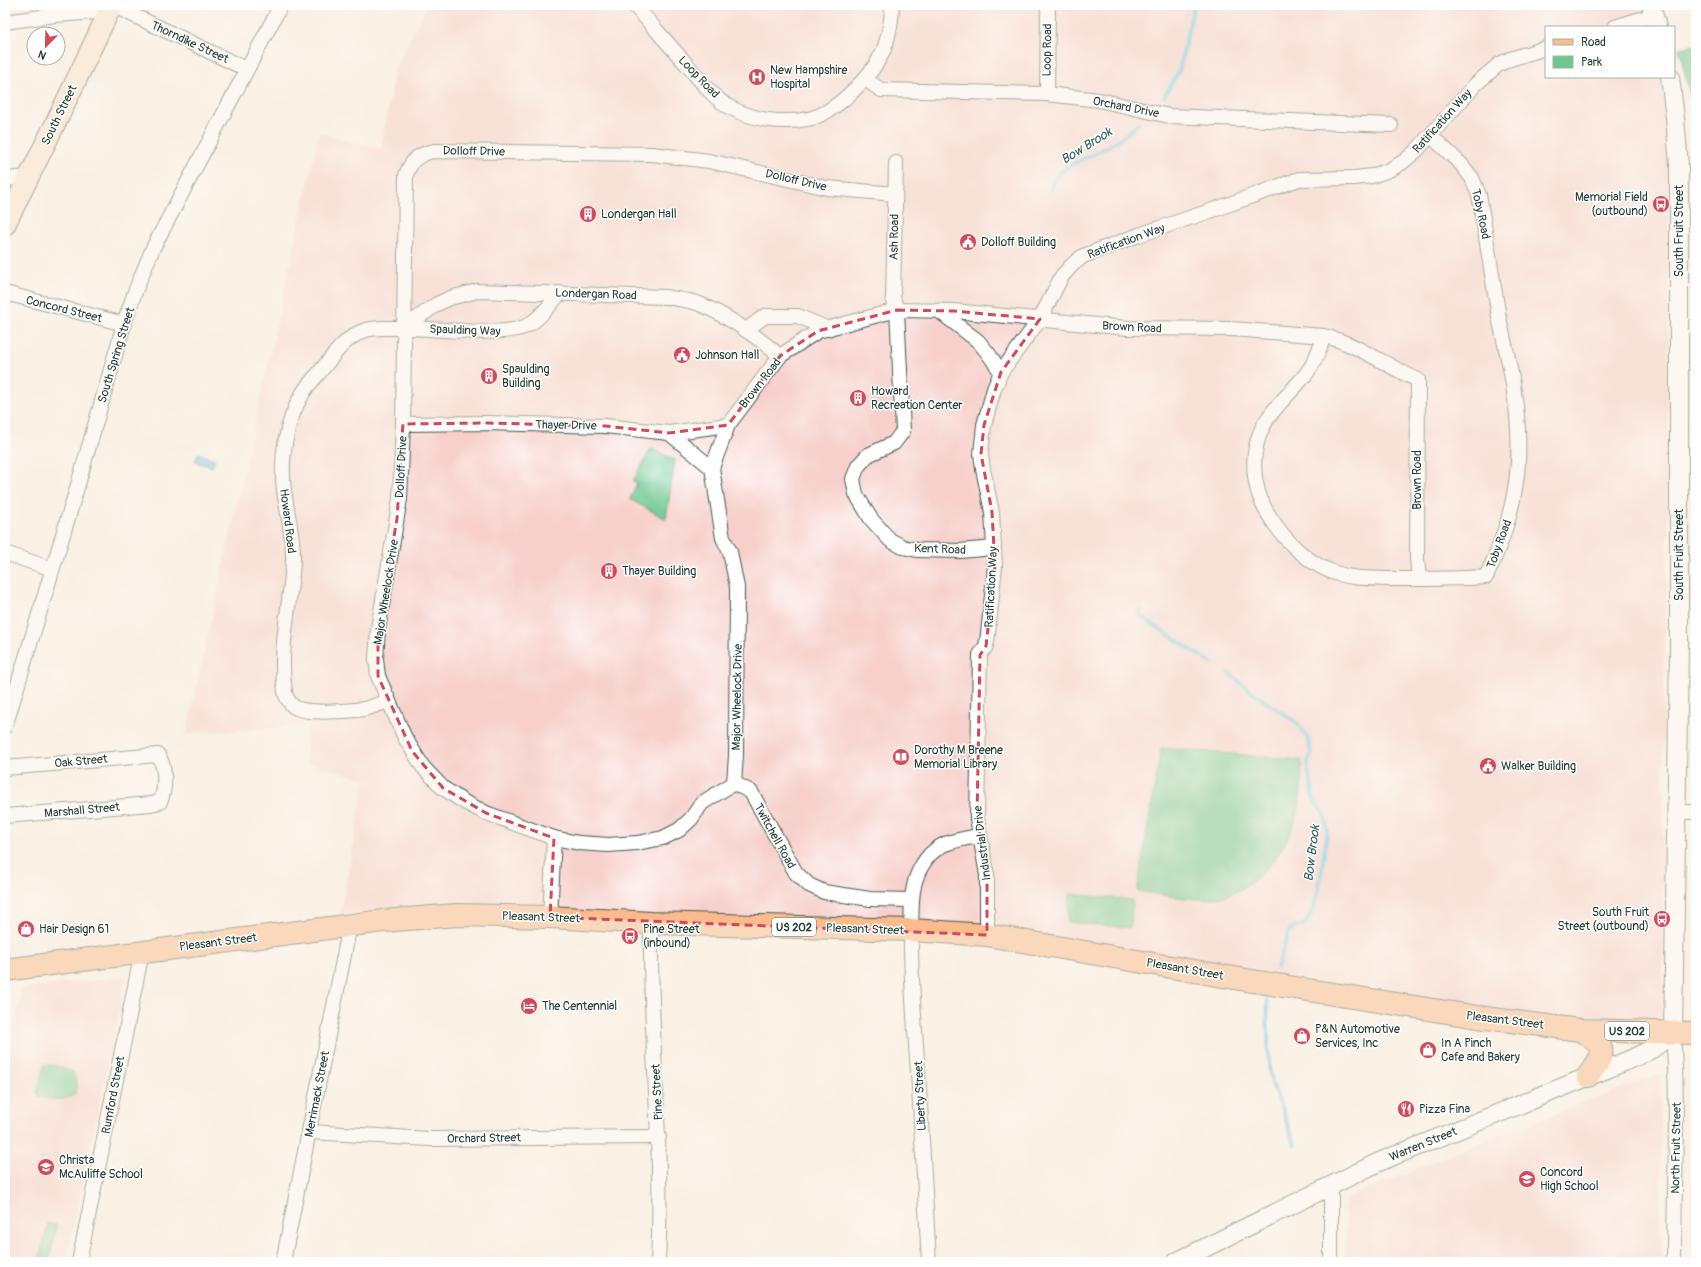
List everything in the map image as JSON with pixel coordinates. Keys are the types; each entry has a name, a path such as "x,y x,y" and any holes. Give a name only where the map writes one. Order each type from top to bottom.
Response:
{"main road":[{"name":"South Street","path":"5,225 110,9"},
{"name":"Pleasant Street","path":"5,970 350,925 457,915 550,917 651,923 911,930 987,935 1246,980 1478,1018 1580,1030 1696,1033"},
{"path":"1580,1030 1596,1041 1602,1050 1602,1056 1588,1076"}],"street":[{"name":"South Spring Street","path":"5,727 11,683 52,569 124,324 136,290 153,248 281,5"},
{"name":"Loop Road","path":"634,5 711,92 730,108 756,118 780,122 809,119 835,106 851,93 864,79 883,50 892,20 892,5"},
{"name":"Loop Road","path":"1047,94 1048,5"},
{"name":"Thorndike Street","path":"5,22 55,15 98,12 110,9 246,69"},
{"path":"1619,26 1654,16"},
{"name":"Ratification Way","path":"980,655 986,646 995,566 992,512 981,454 984,425 994,389 1001,372 1040,319 1062,276 1072,265 1083,256 1138,235 1216,210 1299,179 1355,178 1372,176 1389,170 1416,152 1476,84 1498,65 1510,59 1545,48"},
{"name":"South Fruit Street","path":"1670,78 1679,165 1679,626 1673,1033"},
{"name":"Orchard Drive","path":"864,79 881,90 1047,94 1099,100 1169,116 1391,125"},
{"name":"Toby Road","path":"1324,336 1318,354 1306,374 1273,410 1262,426 1257,440 1254,469 1260,498 1274,524 1294,546 1323,568 1344,576 1358,578 1419,579 1486,577 1500,548 1508,524 1517,474 1519,449 1518,423 1514,391 1499,317 1478,195 1472,178 1461,164 1431,136"},
{"name":"Dolloff Drive","path":"397,519 400,499 403,424 405,327 404,224 406,175 410,164 420,155 448,150 652,154 709,161 827,188 895,194"},
{"name":"Ash Road","path":"896,163 893,298 897,310"},
{"path":"5,179 28,177"},
{"name":"Londergan Road","path":"405,327 436,304 476,290 666,296 695,302 709,309 746,330 780,356"},
{"name":"Concord Street","path":"5,293 124,324"},
{"name":"Spaulding Way","path":"405,327 477,331 514,330 529,325 560,293"},
{"name":"Brown Road","path":"712,468 728,425 780,356 818,332 897,310 940,311 1127,328 1231,330 1324,336 1339,340 1358,348 1389,366 1418,380 1417,559 1419,579"},
{"name":"Kent Road","path":"897,310 903,431 894,443 868,455 858,466 852,480 856,494 871,519 890,540 903,548 917,550 960,551 994,548"},
{"path":"940,311 972,336 983,347 1001,372"},
{"path":"746,330 765,316 798,316 828,329"},
{"name":"Howard Road","path":"388,701 365,709 336,712 307,711 293,706 285,694 283,680 285,636 294,548 284,490 283,461 287,432 297,404 304,391 342,345 353,336 367,329 405,327"},
{"name":"Thayer Drive","path":"403,424 487,423 605,426 668,434 728,425"},
{"path":"668,434 712,468"},
{"name":"Major Wheelock Drive","path":"397,519 378,629 376,659 378,676 388,701 412,751 423,767 443,788 464,802 486,813 554,838 608,845 637,843 663,838 679,830 691,819 702,803 734,783 736,756 737,587 730,552 723,538 712,468"},
{"path":"5,553 52,569"},
{"name":"Industrial Drive","path":"980,655 977,818 987,875 987,935"},
{"name":"Oak Street","path":"5,768 158,755 162,761 164,778 163,795 160,802"},
{"name":"Twitchell Road","path":"734,783 751,792 796,873 809,885 824,892 870,899 911,900"},
{"name":"Marshall Street","path":"5,816 160,802"},
{"path":"1677,812 1696,812"},
{"path":"911,930 911,900 920,869 928,856 938,847 951,841 979,836"},
{"path":"550,917 554,838"},
{"name":"Pine Street","path":"651,923 659,1137 660,1230 658,1262"},
{"name":"Merrimack Street","path":"283,1262 350,925"},
{"name":"Liberty Street","path":"911,930 910,952 928,1262"},
{"name":"Rumford Street","path":"79,1262 142,952"},
{"name":"Warren Street","path":"1176,1262 1331,1184 1386,1159 1652,1049 1673,1033"},
{"name":"North Fruit Street","path":"1673,1033 1677,1082 1674,1262"},
{"name":"Orchard Street","path":"310,1132 430,1139 659,1137"},
{"path":"1331,1184 1331,1262"}],"highlighted area":[{"path":"897,310 954,311 1040,319 1001,372 984,425 981,454 992,512 995,566 986,646 980,655 977,818 987,875 987,935 550,917 554,838 486,813 443,788 412,751 378,676 378,629 397,519 403,424 487,423 605,426 669,433 728,425 780,356 818,331"}],"shaded area":[{"path":"427,5 1641,5 1647,26 1545,26 1545,78 1660,78 1669,129 1668,518 1664,691 1662,1014 1660,1021 1657,1024 1559,1020 1114,948 397,909 340,915 365,779 307,763 306,726 186,734 319,133 381,149 394,72"},
{"name":"Christa McAuliffe School","path":"126,977 66,1262 5,1262 5,1071 22,988"},
{"name":"Concord High School","path":"1660,1073 1661,1262 1346,1262 1345,1198 1494,1137"}],"green space":[{"path":"1696,45 1696,257 1695,120 1679,48"},
{"path":"651,449 675,460 666,519 630,499 637,483 633,481"},
{"path":"1161,748 1302,760 1299,806 1289,836 1270,864 1258,877 1245,887 1231,894 1207,899 1177,897 1137,891"},
{"path":"1070,894 1133,900 1130,928 1067,922"},
{"path":"44,1065 53,1065 73,1072 76,1082 76,1093 63,1099 39,1097 37,1093"},
{"path":"48,1223 57,1225 49,1262 39,1260"}],"water":[{"path":"198,453 215,459 212,467 195,462"}],"waterway":[{"name":"Bow Brook","path":"1164,97 1179,71 1194,5"},
{"name":"Bow Brook","path":"1051,189 1054,181 1063,170 1108,146 1124,136 1138,124"},
{"name":"Bow Brook","path":"1140,610 1140,616 1211,663"},
{"name":"Bow Brook","path":"1229,673 1252,692 1297,723 1308,738 1311,754 1308,763 1308,771 1313,798 1324,814 1327,826 1320,881 1315,904 1305,924 1289,931 1277,968"},
{"name":"Bow Brook","path":"1267,1001 1269,1067 1272,1083 1295,1145"}],"place":[{"name":"New Hampshire Hospital","path":"757,77"},
{"name":"Memorial Field (outbound)","path":"1661,204"},
{"name":"Londergan Hall","path":"588,214"},
{"name":"Dolloff Building","path":"968,242"},
{"name":"Johnson Hall","path":"682,355"},
{"name":"Spaulding Building","path":"489,376"},
{"name":"Howard Recreation Center","path":"858,398"},
{"name":"Thayer Building","path":"609,571"},
{"name":"Dorothy M Breene Memorial Library","path":"901,757"},
{"name":"Walker Building","path":"1488,766"},
{"name":"South Fruit Street (outbound)","path":"1662,919"},
{"name":"Hair Design 61","path":"26,929"},
{"name":"Pine Street (inbound)","path":"630,936"},
{"name":"The Centennial","path":"529,1006"},
{"name":"P&N Automotive Services, Inc","path":"1302,1036"},
{"name":"In A Pinch Cafe and Bakery","path":"1428,1050"},
{"name":"Pizza Fina","path":"1406,1109"},
{"name":"Christa McAuliffe School","path":"46,1167"},
{"name":"Concord High School","path":"1527,1179"}]}
